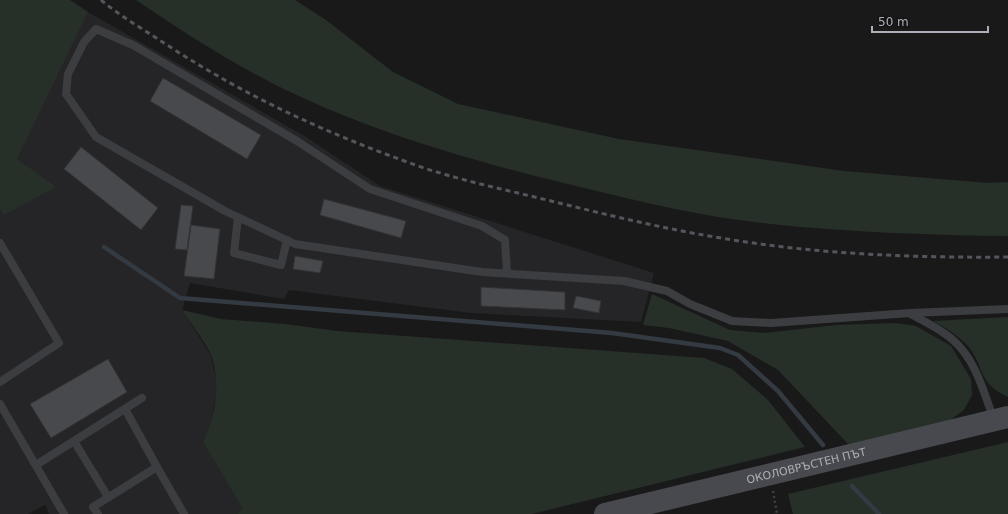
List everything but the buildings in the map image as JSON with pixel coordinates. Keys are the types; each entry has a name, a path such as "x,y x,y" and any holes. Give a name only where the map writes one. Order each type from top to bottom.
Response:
{"main road":[{"name":"ОКОЛОВРЪСТЕН ПЪТ","path":"605,514 1001,419"}],"lane":[{"path":"507,273 505,240 499,236 482,226 370,189 296,141 133,45 96,29 84,42 68,74 66,94 96,137 238,217 303,246 482,272 624,281 667,291 690,304 732,321 771,323 910,313 1008,309"},
{"path":"238,217 234,253 281,265 287,240"},
{"path":"0,243 59,343 0,382"},
{"path":"910,313 953,340 966,355 1001,419"},
{"path":"36,465 142,398"},
{"path":"0,404 64,514"},
{"path":"125,409 184,514"},
{"path":"74,441 108,497"},
{"path":"98,514 93,507 157,467"}],"path":[{"path":"769,475 777,514"}],"shaded area":[{"path":"0,0 70,0 88,12 306,137 380,186 654,273 641,322 471,313 289,290 284,299 190,283 182,310 210,354 218,385 210,428 203,442 244,510 237,514 49,514 45,505 28,514 0,514"},
{"path":"0,0 70,0 88,12 17,159 56,187 4,215 0,209"},
{"path":"136,0 295,0 326,20 393,72 458,104 619,139 844,171 988,183 1008,182 1008,236 871,232 762,223 718,217 652,204 508,169 404,138 303,98 235,63"},
{"path":"652,294 730,330 764,333 836,325 896,323 916,326 951,346 971,379 972,395 964,410 949,421 849,445 778,370 728,341 669,328 643,325"},
{"path":"182,310 221,319 285,324 337,331 704,358 732,369 768,400 805,447 532,514 237,514 243,509 203,442 211,421 216,399 216,377 214,366 211,355"},
{"path":"1008,317 1008,397 998,392 986,380 968,346 960,338 933,321"},
{"path":"1008,442 1008,514 793,514 788,494"}],"waterway":[{"path":"104,247 180,298 612,333 720,348 738,355 778,391 823,445"},
{"path":"852,486 879,514"}],"railway":[{"path":"101,0 124,17 195,63 258,98 290,114 356,142 424,168 456,178 635,221 751,243 861,254 935,257 1008,257"}]}
